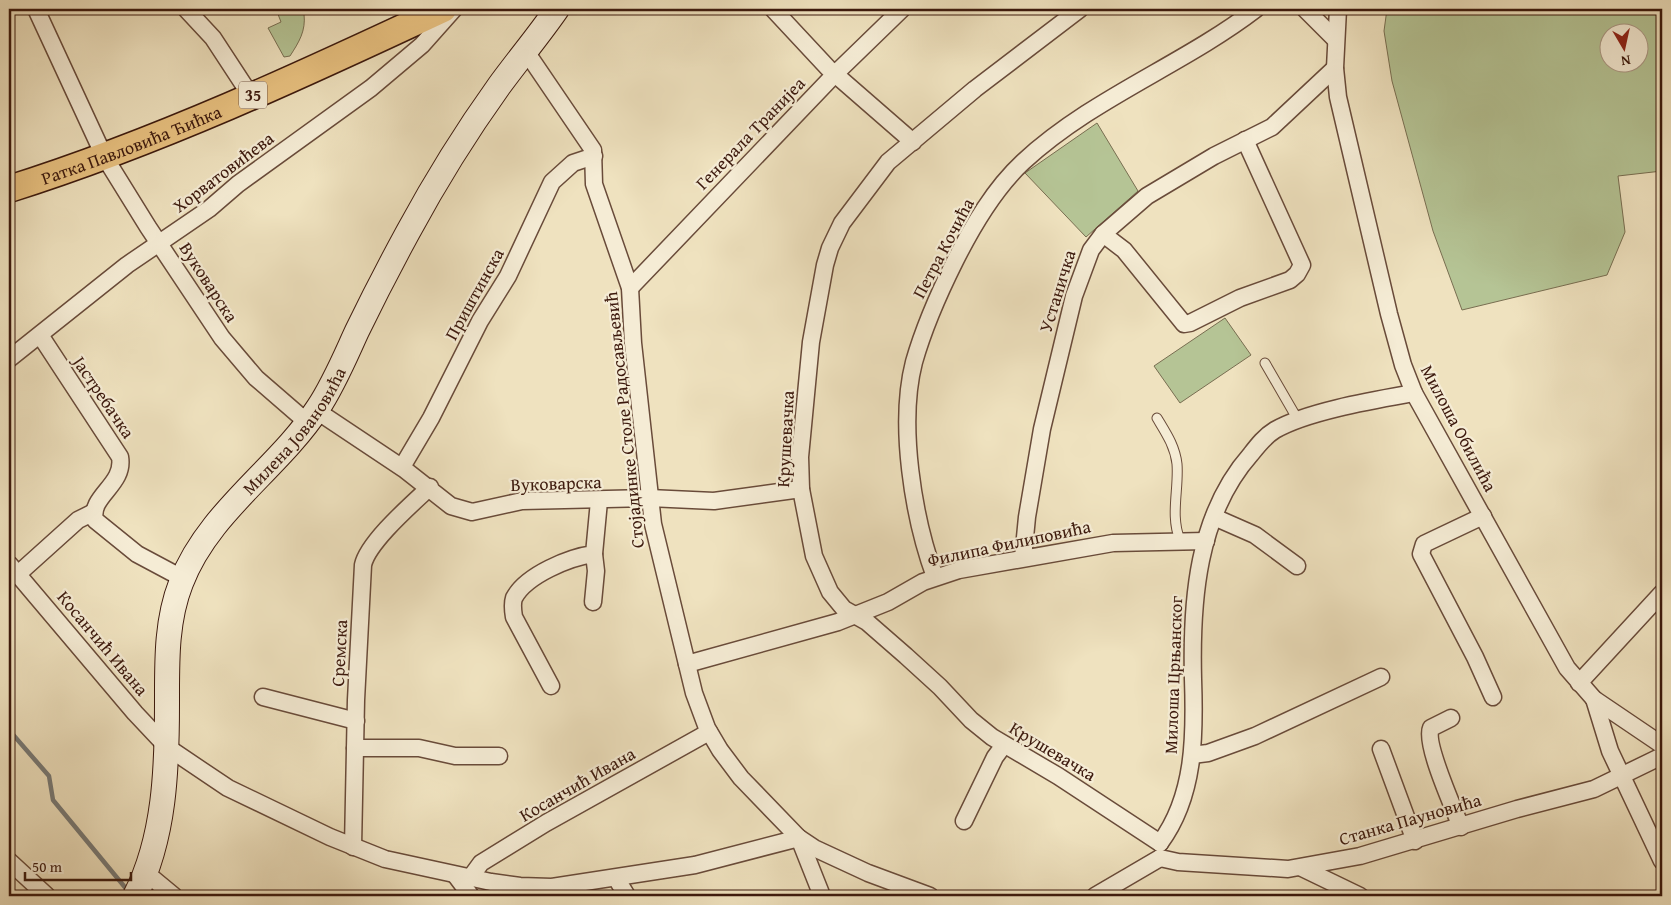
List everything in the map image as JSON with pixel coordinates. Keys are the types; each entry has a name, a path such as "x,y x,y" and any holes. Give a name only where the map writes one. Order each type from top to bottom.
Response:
{"main road":[{"name":"Ратка Павловића Ћићка","path":"9,189 104,156 251,96 443,9"},
{"name":"Милена Јовановића","path":"140,885 159,821 167,747 168,641 171,616 182,578 195,554 218,523 312,417 332,384 380,283 466,134 525,50 557,9"}],"street":[{"name":"Вуковарска","path":"36,9 104,156 222,338 256,378 312,417 402,467 430,487 450,506 472,512 522,501 599,501 649,498 714,501 801,489"},
{"path":"186,9 213,38 251,96"},
{"name":"Хорватовићева","path":"9,359 40,336 70,309 210,209 238,184 371,88 422,46 454,9"},
{"path":"773,9 835,74 914,142"},
{"name":"Генерала Транијеа","path":"630,288 835,74 902,9"},
{"name":"Крушевачка","path":"1080,9 976,89 878,173 846,216 830,248 811,342 800,457 801,489 810,545 821,575 837,601 867,622 940,687 971,720 1004,745 1058,776 1160,851"},
{"name":"Петра Кочића","path":"936,577 923,538 915,496 908,433 909,388 915,362 932,311 977,220 1010,176 1037,150 1122,92 1198,48 1256,9"},
{"path":"1305,9 1335,39"},
{"name":"Милоша Обилића","path":"1338,9 1335,39 1338,97 1364,213 1399,351 1414,393 1566,668 1594,699 1662,745"},
{"name":"Стојадинке Столе Радосављевић","path":"525,50 590,145 594,156 594,184 630,288 631,322 649,498 659,557 694,693 709,732 742,778 799,838 814,848 868,873 930,896"},
{"name":"Устаничка","path":"1023,558 1032,485 1058,358 1083,266 1091,250 1103,234 1164,185 1272,127 1335,68"},
{"path":"1103,234 1124,250 1184,324 1190,323 1240,298 1290,280 1297,274 1302,265 1245,140"},
{"name":"Приштинска","path":"402,467 431,418 480,321 508,276 552,182 573,163 594,156"},
{"name":"Јастребачка","path":"40,336 120,457 119,476 101,498 94,512"},
{"name":"Милоша Црњанског","path":"1160,851 1176,815 1192,755 1195,726 1193,622 1199,567 1214,517 1225,490 1242,464 1273,431 1298,420 1361,403 1414,393"},
{"name":"Сремска","path":"354,847 355,748 364,561 393,523 430,487"},
{"path":"593,602 596,571 594,554 599,501"},
{"path":"13,569 94,512 95,520 98,524 137,554 182,578"},
{"path":"1483,516 1424,544 1421,554 1475,657 1493,697"},
{"path":"1214,517 1255,535 1297,566"},
{"name":"Филипа Филиповића","path":"687,664 856,616 936,577 1023,558 1113,543 1180,540 1206,541"},
{"path":"551,686 514,617 514,598 537,576 578,556 594,554"},
{"name":"Косанчић Ивана","path":"13,569 135,713 167,747 228,788 354,847 398,863 540,892 703,863 799,838"},
{"path":"1579,683 1662,593"},
{"path":"1192,755 1208,753 1254,736 1381,677"},
{"path":"263,697 356,721"},
{"path":"1594,699 1602,729 1621,776 1662,861"},
{"path":"1451,718 1431,728 1429,737 1438,768 1461,826"},
{"name":"Косанчић Ивана","path":"463,877 481,863 546,824 709,732"},
{"path":"964,820 995,757 1004,745"},
{"path":"355,748 419,748 455,756 499,756"},
{"path":"1381,749 1415,841"},
{"name":"Станка Пауновића","path":"1160,851 1178,862 1302,868 1415,841 1594,788 1662,756"},
{"path":"799,838 822,896"},
{"path":"1097,896 1160,851"},
{"path":"9,861 47,896"},
{"path":"1302,868 1360,896"},
{"path":"463,877 471,896"},
{"path":"616,878 627,896"},
{"path":"140,885 174,896"}],"lane":[{"path":"1265,363 1298,420"},
{"path":"1156,418 1172,443 1177,463 1175,529 1180,540"}],"green space":[{"path":"276,9 314,9 304,14 303,31 290,56 284,57 268,28 281,22"},
{"path":"1387,9 1662,9 1662,171 1618,176 1625,232 1607,275 1462,310 1433,231 1392,81 1384,31"},
{"path":"1097,123 1138,191 1086,237 1025,173"},
{"path":"1225,318 1251,355 1180,403 1154,366"}],"waterway":[{"path":"9,730 49,776 53,800 128,891"}]}
